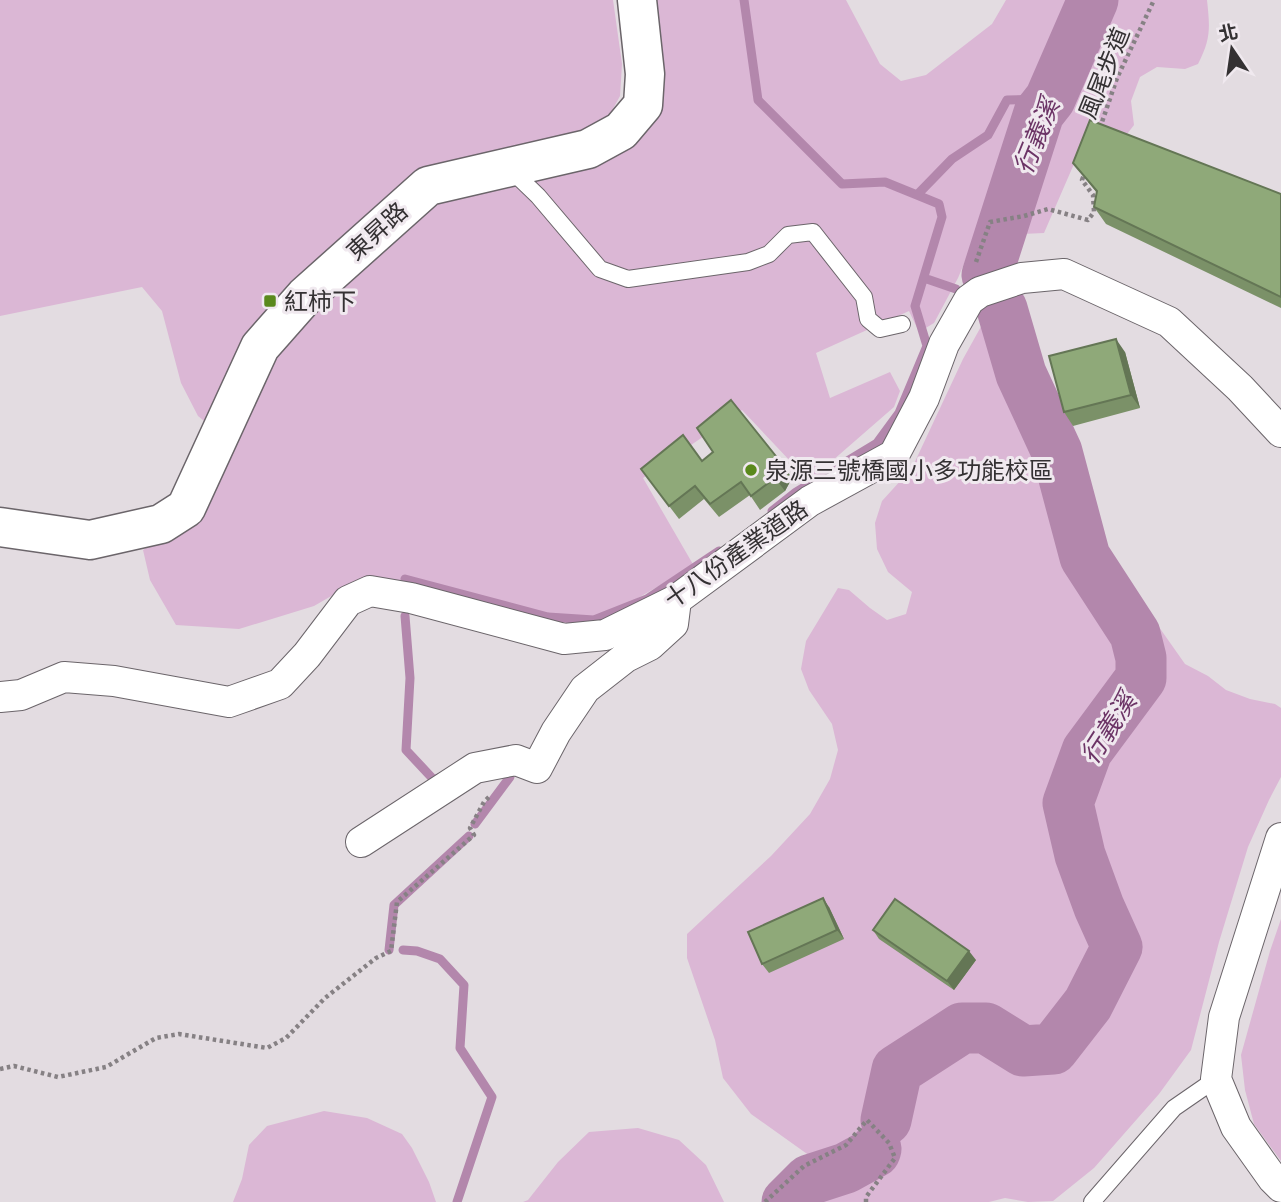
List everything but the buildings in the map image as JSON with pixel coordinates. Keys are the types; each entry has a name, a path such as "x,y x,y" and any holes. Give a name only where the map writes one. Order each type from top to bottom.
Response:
{"street":[{"name":"東昇路","path":"0,527 90,540 161,524 186,508 260,347 304,296 428,186 587,149 621,131 643,105 645,74 637,0"},
{"name":"十八份產業道路","path":"0,697 21,695 64,677 114,681 229,702 280,684 307,655 348,601 370,591 411,598 564,639 605,635 676,600 810,501 894,455 923,397 944,344 969,300 980,292 1022,278 1064,274 1169,322 1240,387 1281,432"},
{"path":"361,842 475,768 516,760 537,768 556,732 585,689 626,657 650,645 673,624 676,600"},
{"path":"1281,838 1224,1017 1216,1079 1236,1127 1281,1187"}],"lane":[{"path":"508,167 538,196 600,269 628,279 748,262 769,254 788,235 813,232 864,297 869,319 880,329 902,324"},
{"path":"1092,1202 1174,1108 1216,1079"}],"path":[{"name":"風尾步道","path":"1099,129 1117,78 1154,0"},
{"path":"990,222 1048,209 1088,220 1094,212 1093,195 1082,180 1086,168"},
{"path":"0,1069 14,1066 58,1077 106,1067 156,1038 179,1034 267,1048 286,1038 325,998 376,958 391,951 397,902 474,835 471,828 484,802 492,794"},
{"path":"765,1202 804,1166 846,1145 867,1120 889,1143 895,1158 866,1197 866,1202"}],"shaded area":[{"path":"0,0 613,0 622,64 620,96 602,129 426,178 214,429 198,416 181,383 162,311 142,287 0,316"},
{"path":"647,0 846,0 880,64 901,81 926,75 992,24 1006,0 1207,0 1209,26 1198,64 1185,69 1157,67 1140,77 1131,101 1134,125 1124,138 1077,157 1044,233 1022,234 966,259 934,323 919,332 909,311 816,353 830,398 890,372 900,391 894,407 809,481 742,410 643,478 694,566 622,607 582,622 544,623 340,591 314,606 239,629 176,625 150,580 143,550 165,535 268,351 420,206 626,139"},
{"path":"1013,305 1025,321 1029,353 1092,490 1109,556 1185,664 1208,676 1226,690 1281,708 1281,777 1248,847 1219,942 1191,1050 1159,1094 1094,1168 1053,1201 1028,1202 1005,1198 989,1202 818,1202 811,1192 810,1156 751,1114 723,1078 715,1040 687,958 687,934 771,856 810,814 830,779 838,750 832,724 809,690 801,669 806,641 838,588 849,590 887,620 906,614 912,592 888,572 877,549 875,523 882,501 912,468 963,359 983,323"},
{"path":"1281,919 1281,1161 1254,1124 1245,1090 1241,1055"},
{"path":"324,1111 367,1118 402,1134 429,1182 436,1202 233,1202 242,1179 249,1145 267,1126"},
{"path":"638,1128 679,1140 706,1165 724,1202 523,1202 528,1200 558,1162 589,1132"}],"waterway":[{"path":"744,0 758,100 842,184 885,182 917,195"},
{"name":"行義溪","path":"987,275 1039,113 1050,99 1093,0"},
{"path":"772,511 796,492 877,443 899,413 927,346 915,306 942,217 939,204 917,195 952,159 988,135 1007,100 1050,99"},
{"path":"924,278 956,289"},
{"name":"行義溪","path":"886,1120 897,1070 962,1028 986,1028 1023,1051 1053,1049 1088,1004 1117,947 1080,855 1068,803 1087,751 1141,678 1141,658 1135,634 1085,557 1057,452 1021,374 1002,309"},
{"path":"405,579 548,617 594,620 647,599 719,551"},
{"path":"405,616 410,678 406,750 434,780 441,777"},
{"path":"475,824 510,777"},
{"path":"389,950 394,905 469,836"},
{"path":"403,950 417,951 440,959 464,985 460,1048 492,1097 457,1202"},
{"name":"行義溪","path":"787,1202 809,1180 846,1168 876,1149"}],"place":[{"name":"紅柿下","path":"270,301"},
{"name":"泉源三號橋國小多功能校區","path":"751,470"}]}
